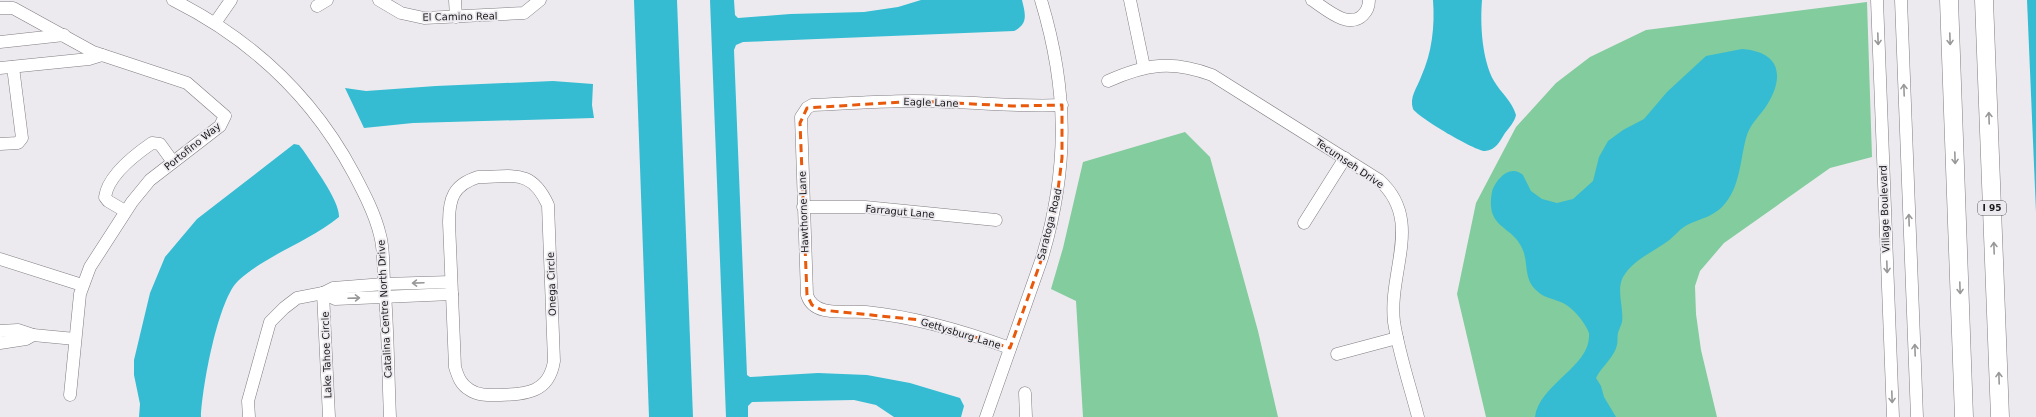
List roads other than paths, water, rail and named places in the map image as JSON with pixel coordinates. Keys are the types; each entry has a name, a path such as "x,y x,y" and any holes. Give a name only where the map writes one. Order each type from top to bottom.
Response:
{"highway":[{"path":"1948,0 1964,417"},
{"name":"I 95","path":"1984,0 2000,417"}],"street":[{"name":"Catalina Centre North Drive","path":"173,0 215,23 249,47 280,74 307,104 332,137 360,185 380,236 385,296 390,417"},
{"path":"215,23 231,0"},
{"name":"El Camino Real","path":"379,0 391,8 413,16 456,17 524,13 540,0"},
{"path":"455,0 456,17"},
{"name":"Saratoga Road","path":"986,417 1042,258 1056,206 1062,158 1062,105 1056,57 1041,0"},
{"path":"1130,0 1144,67"},
{"path":"1312,0 1343,19 1354,20 1364,14 1368,8 1369,0"},
{"name":"Village Boulevard","path":"1877,0 1893,417"},
{"path":"1901,0 1917,417"},
{"name":"Portofino Way","path":"0,8 12,8 102,55 187,83 223,113 225,119 220,126 150,180 125,211 96,257 82,285 70,395"},
{"path":"0,42 64,36"},
{"path":"0,68 89,59 102,55"},
{"name":"Tecumseh Drive","path":"1108,81 1144,67 1171,65 1185,67 1212,75 1384,184 1396,200 1401,213 1403,233 1393,305 1398,338 1418,417"},
{"path":"0,144 18,142 22,138 13,67"},
{"name":"Eagle Lane","path":"803,112 812,105 894,101 950,102 1012,106 1062,105"},
{"name":"Hawthorne Lane","path":"803,112 800,123 807,295 808,300 817,308"},
{"path":"125,211 108,201 105,197 108,188 122,167 152,143 160,144 173,162"},
{"path":"1304,223 1345,158"},
{"name":"Onega Circle","path":"520,176 533,182 541,191 548,205 554,361 548,380 538,388 526,394 483,395 471,392 463,385 455,368 451,288 449,210 450,200 454,193 467,181 478,178 520,176"},
{"name":"Farragut Lane","path":"803,206 865,207 996,220"},
{"path":"0,259 82,285"},
{"path":"249,417 248,400 270,322 297,298 324,293 333,288 384,284 451,288"},
{"path":"324,293 334,299 385,296 451,288"},
{"name":"Lake Tahoe Circle","path":"324,293 329,417"},
{"name":"Gettysburg Lane","path":"817,308 885,314 920,320 954,328 1010,348"},
{"path":"0,332 18,330 32,335 75,339"},
{"path":"0,343 26,339 32,335"},
{"path":"1337,354 1398,338"},
{"path":"1025,394 1026,417"}],"water":[{"path":"634,0 677,0 693,417 649,417"},
{"path":"710,0 734,0 735,15 738,18 790,14 864,12 898,7 921,0 1022,0 1025,14 1024,22 1014,31 743,42 736,45 734,50 747,375 750,377 818,373 867,375 910,383 960,398 964,406 961,417 894,417 876,405 854,400 752,402 748,406 748,417 726,417"},
{"path":"1433,0 1482,0 1481,20 1484,52 1487,63 1494,81 1512,105 1516,115 1499,142 1492,149 1485,151 1470,146 1425,119 1413,109 1412,100 1425,68 1432,39 1434,20"},
{"path":"2027,0 2036,0 2036,212"},
{"path":"1742,49 1755,51 1765,55 1772,61 1776,68 1777,77 1775,87 1765,108 1748,133 1739,174 1729,199 1719,210 1689,224 1668,241 1638,261 1623,277 1620,287 1622,322 1618,333 1617,345 1613,354 1596,378 1601,386 1604,397 1616,417 1535,417 1539,405 1546,395 1582,355 1588,345 1589,333 1582,320 1571,308 1563,303 1546,297 1532,285 1529,280 1522,248 1518,241 1496,220 1492,213 1492,192 1496,183 1504,174 1508,172 1518,172 1523,175 1531,191 1542,199 1557,203 1573,199 1593,181 1599,157 1608,141 1623,130 1644,119 1667,92 1706,56"},
{"path":"553,81 593,84 592,105 594,118 413,123 364,128 345,88 366,91 436,86"},
{"path":"294,144 299,145 303,150 325,183 335,202 339,217 328,226 250,271 239,280 231,290 224,305 212,344 204,386 201,417 139,417 140,404 134,375 134,360 150,293 165,257 197,219"}]}
